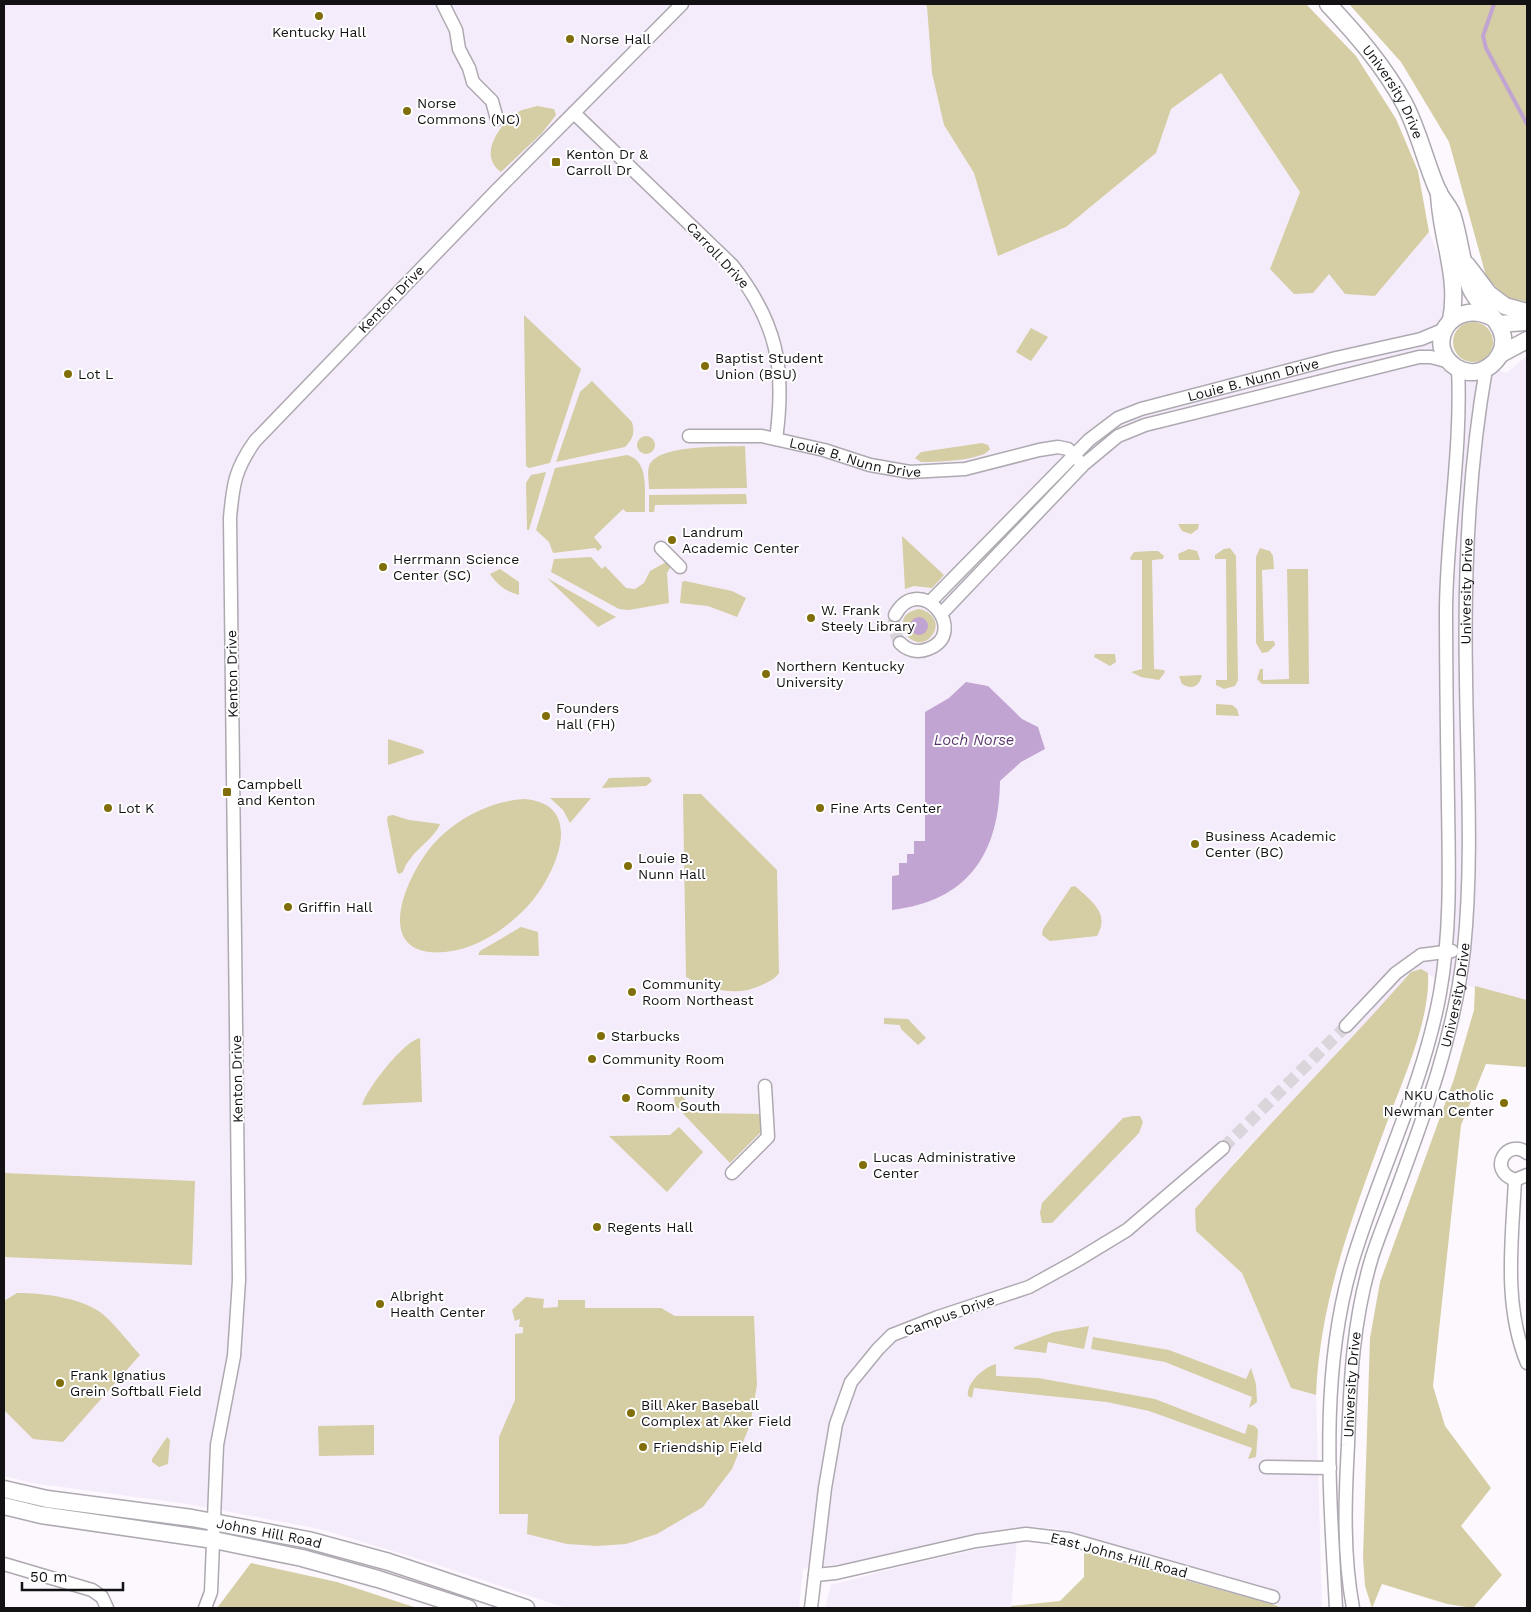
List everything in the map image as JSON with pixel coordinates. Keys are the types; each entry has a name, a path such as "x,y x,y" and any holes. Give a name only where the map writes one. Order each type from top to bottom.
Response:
{"main road":[{"name":"University Drive","path":"1328,4 1375,59 1404,103 1420,138 1438,191 1453,214 1470,288 1494,320 1503,339 1501,354"},
{"name":"University Drive","path":"1438,191 1440,218 1453,270 1455,296 1442,346 1454,365"},
{"path":"1464,261 1489,294 1505,306 1527,312"},
{"path":"1448,325 1459,314 1469,311 1481,312 1494,320 1527,322"},
{"path":"1454,365 1476,372 1486,369 1495,363 1501,354 1527,340"},
{"name":"Johns Hill Road","path":"4,1489 47,1499 214,1522 326,1545 390,1562 526,1608"},
{"name":"Johns Hill Road","path":"4,1506 41,1515 214,1540 347,1570 468,1608"}],"street":[{"path":"443,4 456,30 459,49 469,68 473,82 492,101 498,119"},
{"name":"Kenton Drive","path":"206,1608 211,1592 217,1445 234,1356 239,1280 230,528 232,486 240,461 255,440 682,4"},
{"name":"Carroll Drive","path":"574,113 732,265 752,290 769,325 780,370 776,439"},
{"name":"Louie B. Nunn Drive","path":"942,613 1079,461 1089,440 1118,418 1141,409 1327,360 1421,339 1448,325"},
{"name":"Louie B. Nunn Drive","path":"930,602 1079,461 1118,436 1145,425 1419,357 1431,357 1454,365"},
{"name":"University Drive","path":"1336,1608 1330,1468 1330,1385 1340,1314 1352,1264 1424,1053 1440,994 1446,951 1449,843 1447,566 1460,398 1454,365"},
{"name":"University Drive","path":"1353,1608 1345,1544 1351,1361 1356,1322 1372,1255 1430,1096 1441,1060 1456,997 1464,950 1468,838 1466,570 1481,399 1486,369"},
{"name":"Louie B. Nunn Drive","path":"689,436 730,435 776,439 824,450 870,465 910,472 965,469 1058,447 1068,449 1079,461"},
{"path":"661,548 680,567"},
{"path":"895,615 907,602 914,600 930,602 942,613 944,629 942,637 932,648 914,651 900,643"},
{"path":"1346,1026 1396,973 1421,955 1464,950"},
{"path":"732,1173 768,1137 765,1086"},
{"name":"Campus Drive","path":"811,1608 825,1488 836,1424 852,1382 878,1349 892,1336 938,1317 1028,1287 1076,1261 1127,1230 1222,1148"},
{"path":"1527,1153 1518,1148 1510,1150 1503,1155 1501,1163 1502,1171 1508,1177 1521,1177 1511,1285 1513,1315 1527,1363"},
{"path":"1266,1467 1330,1468"},
{"name":"East Johns Hill Road","path":"816,1575 836,1574 1001,1536 1026,1534 1069,1539 1273,1597"},
{"path":"4,1564 92,1590 102,1597 107,1608"}],"shaded area":[{"name":"Northern Kentucky University","path":"4,4 924,4 927,6 944,125 974,173 998,256 1066,227 1156,153 1171,109 1221,73 1300,192 1270,269 1329,274 1375,296 1429,232 1442,265 1447,291 1445,309 1433,341 1442,365 1448,372 1464,380 1477,379 1498,370 1506,373 1527,356 1527,1000 1434,978 1421,969 1411,972 1356,1035 1236,1160 1196,1231 1242,1273 1291,1388 1316,1395 1322,1608 1278,1608 1278,1592 1057,1529 1034,1527 997,1530 842,1564 803,1569 799,1608 566,1608 435,1564 320,1529 188,1504 32,1483 4,1476"},
{"path":"924,4 1306,4 1356,56 1396,119 1418,171 1429,232 1375,296 1345,294 1329,274 1313,293 1294,294 1270,269 1300,192 1221,73 1171,109 1156,153 1066,227 998,256 974,173 944,125 932,73 927,6"},
{"path":"1349,4 1527,4 1527,302 1505,297 1486,276 1449,142 1401,62"},
{"path":"537,106 554,109 556,115 542,133 501,172 494,165 491,157 491,149 498,132 511,117 520,111"},
{"path":"524,315 581,369 550,463 529,468 526,466"},
{"path":"1473,322 1487,328 1493,342 1487,356 1473,362 1459,356 1453,342 1459,328"},
{"path":"1031,328 1048,337 1031,361 1016,352"},
{"path":"592,381 632,422 632,438 625,447 556,462 580,392"},
{"path":"646,436 652,439 655,445 652,451 646,454 640,451 637,445 640,439"},
{"path":"982,443 988,445 990,449 978,456 947,461 921,462 915,458 921,452"},
{"path":"745,446 747,488 649,489 649,466 655,459 664,454 692,448"},
{"path":"627,455 634,458 643,470 645,512 626,512 623,509 594,537 602,547 598,551 595,548 553,553 549,542 536,530 555,468"},
{"path":"546,472 529,530 527,530 526,483 531,475"},
{"path":"746,494 747,504 655,505 654,512 649,512 649,495"},
{"path":"1178,524 1199,524 1198,529 1191,534 1182,531"},
{"path":"902,536 944,575 932,588 914,586 905,589"},
{"path":"1230,548 1236,556 1238,680 1235,686 1224,689 1216,685 1216,680 1227,680 1226,559 1215,559 1215,555 1224,549"},
{"path":"1260,548 1270,551 1273,556 1274,569 1262,570 1264,641 1274,641 1275,645 1268,652 1262,653 1256,643 1256,557"},
{"path":"1189,549 1197,551 1200,560 1179,560 1178,554"},
{"path":"1158,551 1164,556 1163,559 1152,560 1154,669 1164,670 1165,672 1159,680 1141,677 1131,672 1142,669 1142,560 1131,560 1130,558 1134,552"},
{"path":"591,557 602,569 605,566 626,588 635,589 644,583 650,571 668,561 672,565 667,573 669,603 629,610 619,609 551,572 554,559"},
{"path":"500,569 519,582 519,595 503,588 490,574"},
{"path":"1287,569 1308,569 1309,684 1262,684 1257,679 1260,669 1263,669 1263,680 1289,679"},
{"path":"547,578 616,617 598,627"},
{"path":"685,581 732,591 746,598 737,617 708,606 680,603 682,582"},
{"path":"918,609 930,614 936,625 933,634 926,641 919,642 912,640 906,634 903,627 903,620 908,613"},
{"path":"1095,654 1115,654 1116,662 1110,666 1094,657"},
{"path":"1202,675 1197,685 1192,687 1182,684 1179,676"},
{"path":"1216,704 1232,705 1237,709 1239,716 1216,715"},
{"path":"388,739 423,750 424,753 388,765"},
{"path":"649,777 652,781 646,786 602,788 609,778"},
{"path":"683,794 701,794 777,870 779,973 770,981 754,988 744,991 724,991 705,986 686,977"},
{"path":"550,798 591,798 570,823 563,810"},
{"path":"524,799 544,804 556,815 561,829 560,846 554,864 535,898 498,932 467,947 445,952 421,950 407,941 400,927 401,908 416,869 427,852 448,830 478,811 500,803"},
{"path":"393,815 409,820 440,824 433,835 411,858 403,872 399,874 397,872 387,820 388,816"},
{"path":"1075,886 1097,908 1102,920 1101,928 1097,936 1050,941 1042,935 1043,929 1071,887"},
{"path":"521,927 538,932 539,956 478,955 480,951"},
{"path":"1421,969 1428,973 1425,1010 1414,1050 1350,1225 1340,1258 1324,1325 1316,1395 1291,1388 1242,1273 1196,1231 1195,1209 1411,972"},
{"path":"1475,986 1527,1000 1527,1067 1486,1064 1461,1125 1433,1386 1445,1426 1491,1488 1461,1526 1502,1575 1473,1608 1447,1604 1382,1584 1372,1608 1365,1586 1363,1558 1370,1338 1380,1282 1454,1079 1474,1010"},
{"path":"884,1018 908,1019 926,1038 918,1045 901,1029 900,1025 884,1024"},
{"path":"420,1038 422,1102 362,1105 365,1097 387,1066 405,1047"},
{"path":"677,1094 681,1095 698,1113 761,1114 761,1132 730,1163 675,1105 674,1097"},
{"path":"1140,1116 1143,1122 1139,1133 1052,1223 1042,1223 1040,1213 1042,1203 1123,1118"},
{"path":"679,1127 703,1152 667,1192 609,1136 670,1135"},
{"path":"4,1173 195,1181 192,1265 4,1257"},
{"name":"Frank Ignatius Grein Softball Field","path":"17,1293 64,1298 88,1305 106,1317 140,1355 63,1442 33,1439 4,1410 4,1301"},
{"name":"Friendship Field","path":"526,1297 544,1299 543,1308 558,1307 558,1300 585,1300 585,1308 661,1308 675,1316 754,1316 757,1385 750,1425 732,1469 703,1507 657,1534 626,1544 597,1546 567,1544 527,1534 528,1514 499,1514 499,1437 515,1400 515,1334 523,1333 523,1327 519,1327 520,1319 515,1321 512,1310"},
{"path":"1089,1326 1084,1349 1048,1342 1046,1353 1014,1349 1014,1347 1054,1332"},
{"path":"1093,1337 1169,1350 1246,1379 1251,1368 1256,1384 1257,1402 1249,1408 1252,1397 1165,1362 1091,1349"},
{"path":"996,1364 996,1376 1038,1378 1155,1399 1245,1434 1248,1424 1255,1426 1258,1430 1256,1457 1248,1459 1252,1448 1149,1411 1107,1402 974,1388 972,1398 968,1396 970,1386 977,1376 986,1368"},
{"path":"374,1425 374,1455 319,1456 318,1426"},
{"path":"167,1437 170,1440 168,1464 159,1467 152,1462 152,1459"},
{"path":"1017,1541 1011,1608 825,1608 831,1585 911,1564"},
{"path":"1084,1552 1278,1606 1278,1608 1011,1608 1011,1606 1060,1601 1084,1577"},
{"path":"251,1563 337,1582 417,1608 217,1608"}],"water":[{"path":"919,617 925,620 928,626 925,632 919,635 913,632 910,626 913,620"},
{"name":"Loch Norse","path":"966,682 988,686 1022,719 1038,727 1045,749 1021,762 1000,781 998,807 993,831 985,852 974,870 959,884 941,896 918,905 892,910 892,876 899,875 899,863 907,863 907,854 914,854 914,841 925,841 925,712 949,698"}],"waterway":[{"path":"1494,4 1483,36 1486,48 1527,124"}],"tunnel":[{"path":"895,615 893,629 900,643"},
{"path":"1223,1148 1346,1026"}],"place":[{"name":"Kentucky Hall","path":"319,16"},
{"name":"Norse Hall","path":"570,39"},
{"name":"Norse Commons (NC)","path":"407,111"},
{"name":"Kenton Dr & Carroll Dr","path":"556,162"},
{"name":"Baptist Student Union (BSU)","path":"705,366"},
{"name":"Lot L","path":"68,374"},
{"name":"Landrum Academic Center","path":"672,540"},
{"name":"Herrmann Science Center (SC)","path":"383,567"},
{"name":"W. Frank Steely Library","path":"811,618"},
{"name":"Northern Kentucky University","path":"766,674"},
{"name":"Founders Hall (FH)","path":"546,716"},
{"name":"Campbell and Kenton","path":"227,792"},
{"name":"Lot K","path":"108,808"},
{"name":"Fine Arts Center","path":"820,808"},
{"name":"Business Academic Center (BC)","path":"1195,844"},
{"name":"Louie B. Nunn Hall","path":"628,866"},
{"name":"Griffin Hall","path":"288,907"},
{"name":"Community Room Northeast","path":"632,992"},
{"name":"Starbucks","path":"601,1036"},
{"name":"Community Room","path":"592,1059"},
{"name":"Community Room South","path":"626,1098"},
{"name":"NKU Catholic Newman Center","path":"1504,1103"},
{"name":"Lucas Administrative Center","path":"863,1165"},
{"name":"Regents Hall","path":"597,1227"},
{"name":"Albright Health Center","path":"380,1304"},
{"name":"Frank Ignatius Grein Softball Field","path":"60,1383"},
{"name":"Bill Aker Baseball Complex at Aker Field","path":"631,1413"},
{"name":"Friendship Field","path":"643,1447"}]}
